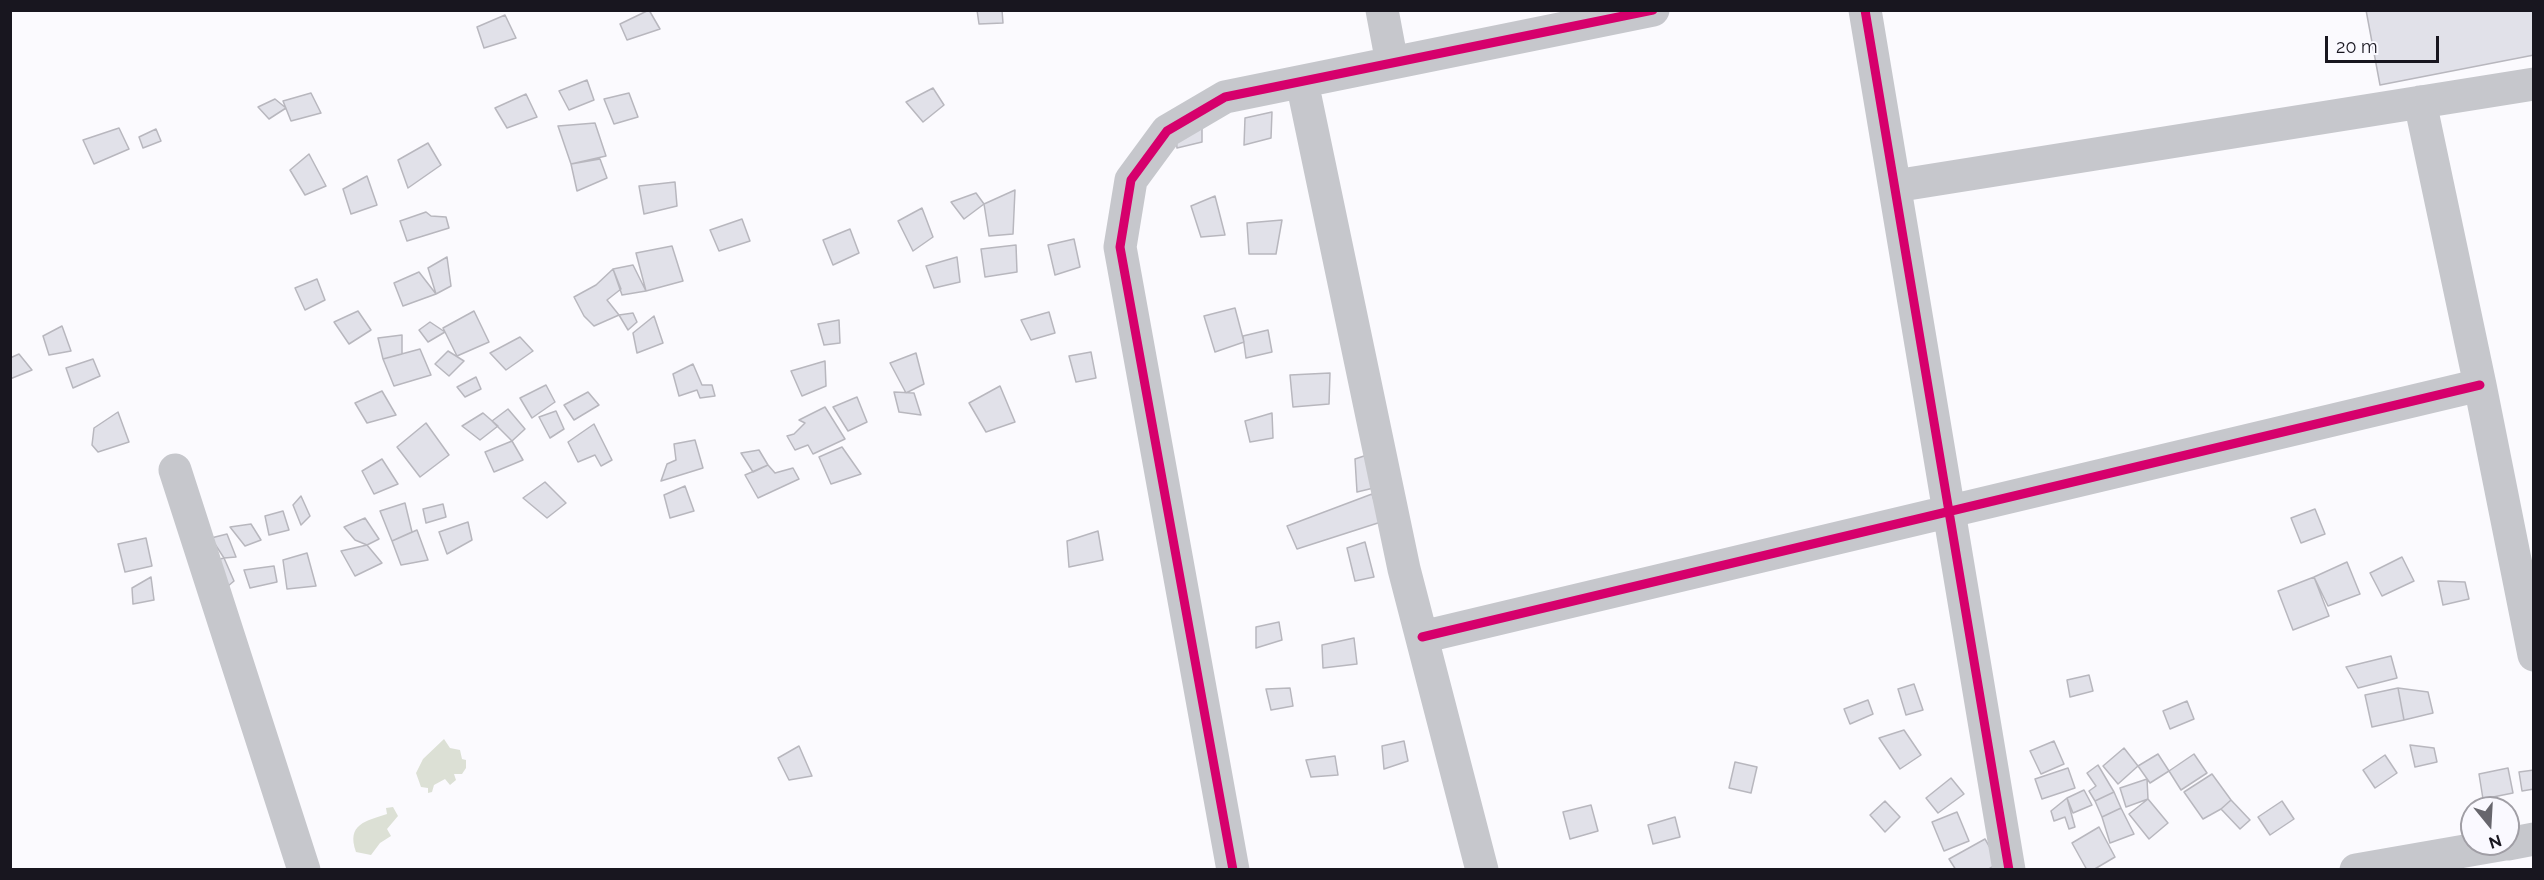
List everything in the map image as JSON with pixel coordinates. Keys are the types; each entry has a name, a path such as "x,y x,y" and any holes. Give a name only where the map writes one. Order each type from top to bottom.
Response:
{"street":[{"path":"1382,10 1392,63"},
{"path":"1233,870 1120,247 1131,180 1167,131 1225,97 1653,10"},
{"path":"1865,10 2009,870"},
{"path":"1302,82 1404,569 1482,870"},
{"path":"1895,186 2534,84"},
{"path":"2420,102 2534,656"},
{"path":"1422,637 2480,385"},
{"path":"175,470 304,870"},
{"path":"2356,870 2460,852"}],"shaded area":[{"path":"444,739 450,748 460,750 462,759 466,760 466,768 462,774 454,774 456,780 450,785 445,779 434,785 432,792 428,793 428,788 421,787 416,773 423,759"},
{"path":"393,807 398,816 387,829 391,836 380,843 371,855 356,852 354,835 360,825 387,814 386,808"}],"building":[{"path":"649,10 660,29 627,40 620,24"},
{"path":"977,10 1002,10 1003,23 979,24"},
{"path":"2366,10 2534,10 2534,55 2380,85"},
{"path":"505,15 516,38 484,48 477,27"},
{"path":"587,80 594,100 569,110 559,91"},
{"path":"933,88 944,105 923,122 906,102"},
{"path":"311,93 321,113 291,121 283,101"},
{"path":"629,93 638,117 614,124 604,99"},
{"path":"526,94 537,117 507,128 495,108"},
{"path":"275,99 286,108 269,119 258,107"},
{"path":"1272,112 1271,138 1244,145 1245,118"},
{"path":"1202,121 1202,142 1177,148 1175,126"},
{"path":"595,123 606,156 571,164 558,126"},
{"path":"119,128 129,149 94,164 83,140"},
{"path":"156,129 161,141 143,148 139,137"},
{"path":"428,143 441,165 408,188 398,160"},
{"path":"309,154 326,186 305,195 290,170"},
{"path":"600,159 607,178 577,191 571,164"},
{"path":"367,176 377,205 351,214 343,189"},
{"path":"675,182 677,206 644,214 639,186"},
{"path":"1015,190 1013,234 989,236 984,204"},
{"path":"976,193 984,204 964,219 951,202"},
{"path":"1215,196 1225,235 1201,237 1191,206"},
{"path":"922,208 933,237 913,251 898,221"},
{"path":"426,212 431,216 446,217 449,228 407,241 400,221"},
{"path":"742,219 750,241 719,251 710,230"},
{"path":"1282,220 1276,254 1249,254 1247,223"},
{"path":"850,229 859,253 833,265 823,240"},
{"path":"1074,239 1080,267 1055,275 1048,245"},
{"path":"1016,245 1017,272 985,277 981,249"},
{"path":"672,246 683,281 646,291 636,253"},
{"path":"447,257 451,286 436,294 428,268"},
{"path":"957,257 960,282 934,288 926,266"},
{"path":"633,265 646,291 622,295 613,269"},
{"path":"613,269 621,289 607,300 619,315 594,326 584,316 574,297 596,285"},
{"path":"419,272 436,294 403,306 394,283"},
{"path":"317,279 325,300 305,310 295,288"},
{"path":"1235,308 1244,342 1215,352 1204,316"},
{"path":"358,311 371,330 349,344 334,322"},
{"path":"474,311 489,342 457,356 443,328"},
{"path":"1049,312 1055,333 1031,340 1021,320"},
{"path":"633,313 637,322 628,330 619,315"},
{"path":"654,316 663,343 637,353 633,333"},
{"path":"839,320 840,343 824,345 818,324"},
{"path":"430,322 445,332 428,342 419,330"},
{"path":"62,326 71,351 49,355 43,336"},
{"path":"1268,330 1272,352 1246,358 1243,336"},
{"path":"402,335 402,354 383,359 378,338"},
{"path":"520,337 533,351 506,370 490,353"},
{"path":"420,349 431,375 394,386 383,359"},
{"path":"448,351 464,361 449,376 435,364"},
{"path":"1091,352 1096,378 1076,382 1069,356"},
{"path":"916,353 924,384 906,393 890,363"},
{"path":"19,354 32,370 10,379 10,358"},
{"path":"93,359 100,376 73,388 66,368"},
{"path":"825,361 826,386 802,396 791,371"},
{"path":"693,364 702,385 712,385 715,396 700,398 697,390 679,396 673,374"},
{"path":"1330,373 1329,404 1293,407 1290,375"},
{"path":"476,377 481,389 465,397 457,387"},
{"path":"546,385 555,402 532,418 520,398"},
{"path":"1000,386 1015,422 986,432 969,403"},
{"path":"382,391 396,415 367,423 355,403"},
{"path":"588,392 599,405 574,420 564,405"},
{"path":"894,392 914,393 921,415 899,412"},
{"path":"857,397 867,422 848,431 833,407"},
{"path":"825,407 845,439 813,454 808,445 795,450 787,436 794,434 805,423 799,420"},
{"path":"508,409 525,429 512,441 492,421"},
{"path":"556,411 564,429 550,438 539,417"},
{"path":"118,412 129,442 98,452 92,445 94,428"},
{"path":"483,413 498,426 480,440 462,426"},
{"path":"1272,413 1273,438 1250,442 1245,421"},
{"path":"426,423 449,455 420,477 397,447"},
{"path":"594,424 612,460 601,466 595,455 578,462 568,442"},
{"path":"695,440 703,468 661,481 667,464 676,460 674,444"},
{"path":"512,441 523,460 494,472 485,452"},
{"path":"842,447 861,474 831,484 819,457"},
{"path":"759,450 768,465 753,472 741,453"},
{"path":"1373,453 1386,485 1357,492 1355,459"},
{"path":"382,459 398,484 374,494 362,471"},
{"path":"768,465 775,473 793,468 799,479 758,498 745,475"},
{"path":"545,482 566,503 547,518 523,498"},
{"path":"685,486 694,511 670,518 664,495"},
{"path":"1372,494 1381,522 1297,549 1287,526"},
{"path":"301,496 310,516 301,525 293,505"},
{"path":"405,503 412,532 392,541 380,511"},
{"path":"443,504 446,517 426,523 423,509"},
{"path":"2315,509 2325,534 2301,543 2291,518"},
{"path":"283,511 289,530 269,535 265,516"},
{"path":"365,518 379,539 367,545 355,540 344,527"},
{"path":"468,522 472,540 447,554 439,532"},
{"path":"251,524 261,540 245,546 230,527"},
{"path":"417,530 428,560 401,565 392,541"},
{"path":"1098,531 1103,560 1069,567 1067,541"},
{"path":"227,534 236,557 224,558 211,538"},
{"path":"146,538 152,566 125,572 118,544"},
{"path":"1365,542 1374,577 1355,581 1347,548"},
{"path":"367,545 382,563 355,576 341,551"},
{"path":"307,553 316,586 287,589 283,560"},
{"path":"2402,557 2414,581 2382,596 2370,573"},
{"path":"224,558 234,581 221,592 204,563"},
{"path":"2347,562 2360,594 2328,606 2314,577"},
{"path":"274,566 277,582 250,588 244,570"},
{"path":"151,577 154,600 133,604 132,588"},
{"path":"2314,577 2329,616 2293,630 2278,591"},
{"path":"2438,581 2465,582 2469,599 2443,605"},
{"path":"1279,622 1282,640 1256,648 1256,627"},
{"path":"1354,638 1357,664 1323,668 1322,645"},
{"path":"2391,656 2397,678 2358,688 2346,667"},
{"path":"2089,675 2093,691 2070,697 2067,680"},
{"path":"1914,684 1923,710 1906,715 1898,689"},
{"path":"1290,688 1293,706 1271,710 1266,689"},
{"path":"2398,688 2428,692 2433,713 2404,720"},
{"path":"2398,688 2404,720 2372,727 2365,695"},
{"path":"1868,700 1873,714 1850,724 1844,709"},
{"path":"2187,701 2194,719 2170,729 2163,711"},
{"path":"1904,730 1921,755 1900,769 1879,738"},
{"path":"1404,741 1408,761 1384,769 1382,746"},
{"path":"2054,741 2064,764 2041,774 2030,751"},
{"path":"2410,745 2434,748 2437,762 2415,767"},
{"path":"799,746 812,776 789,780 778,758"},
{"path":"2124,748 2138,766 2118,784 2103,766"},
{"path":"2158,754 2169,771 2150,783 2138,766"},
{"path":"2194,754 2207,773 2181,790 2169,771"},
{"path":"2385,755 2397,773 2375,788 2363,770"},
{"path":"1335,756 1338,775 1311,777 1306,760"},
{"path":"1735,762 1757,767 1751,793 1729,788"},
{"path":"2098,765 2114,792 2095,801 2089,791 2096,786 2087,773"},
{"path":"2068,768 2075,788 2042,799 2035,779"},
{"path":"2508,768 2513,793 2483,796 2479,774"},
{"path":"2534,770 2534,789 2522,791 2519,772"},
{"path":"2212,774 2231,800 2221,809 2203,819 2184,792"},
{"path":"1951,778 1964,794 1938,813 1926,798"},
{"path":"2147,779 2148,799 2126,807 2120,788"},
{"path":"2084,790 2092,805 2073,813 2067,798"},
{"path":"2114,792 2121,808 2102,817 2095,801"},
{"path":"2067,798 2075,827 2069,829 2065,817 2054,821 2051,811"},
{"path":"2148,799 2168,823 2149,839 2129,814"},
{"path":"2231,800 2250,820 2240,829 2221,809"},
{"path":"1885,801 1900,817 1885,832 1870,815"},
{"path":"2282,801 2294,819 2270,835 2258,817"},
{"path":"1591,805 1598,831 1570,839 1563,812"},
{"path":"2121,808 2134,834 2110,843 2102,817"},
{"path":"1957,812 1969,841 1944,851 1932,822"},
{"path":"1675,817 1680,837 1653,844 1648,825"},
{"path":"2099,827 2115,857 2093,870 2087,870 2072,843"},
{"path":"1985,839 1999,863 1987,870 1956,870 1949,859"}],"cycle path":[{"path":"1233,870 1120,247 1131,180 1167,131 1225,97 1653,10"},
{"path":"1865,10 2009,870"},
{"path":"1422,637 2480,385"}]}
